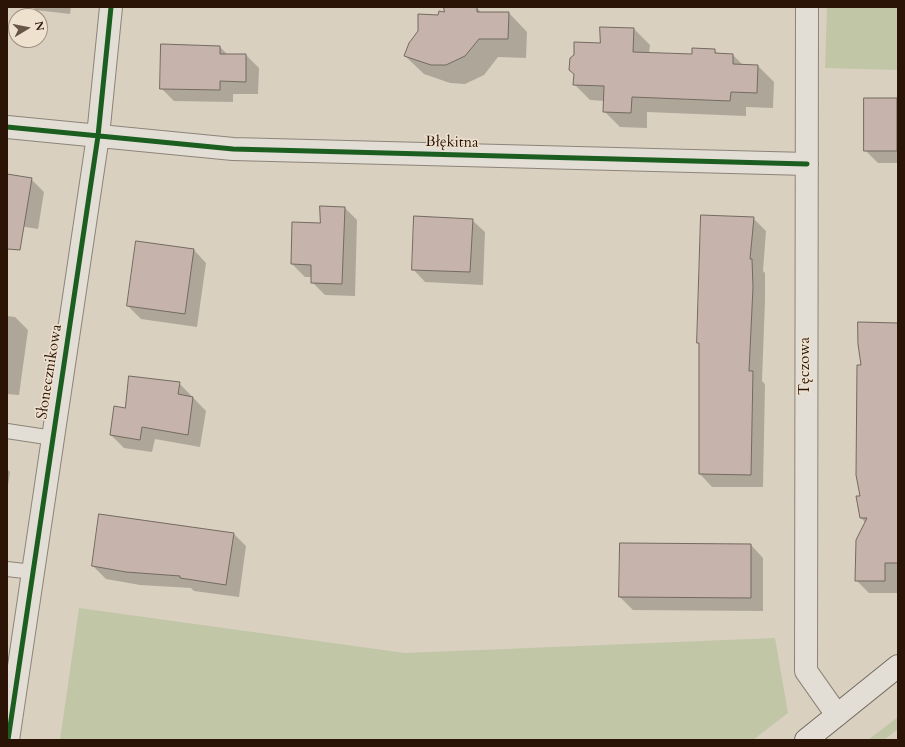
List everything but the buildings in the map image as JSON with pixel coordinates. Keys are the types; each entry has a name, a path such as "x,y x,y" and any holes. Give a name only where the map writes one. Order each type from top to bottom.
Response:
{"street":[{"name":"Słonecznikowa","path":"8,740 98,136 111,25 111,7"},
{"name":"Tęczowa","path":"807,7 806,671 836,715"},
{"name":"Błękitna","path":"7,127 233,149 807,164"},
{"path":"806,740 898,666"}],"lane":[{"path":"7,431 53,438"},
{"path":"7,569 33,572"}],"green space":[{"path":"827,7 898,7 898,70 825,68"},
{"path":"79,608 405,653 775,638 788,713 753,740 60,740"},
{"path":"898,717 898,729 884,740 868,740"}],"cycle path":[{"path":"8,740 98,136 111,7"},
{"path":"7,127 233,149 807,164"}]}
